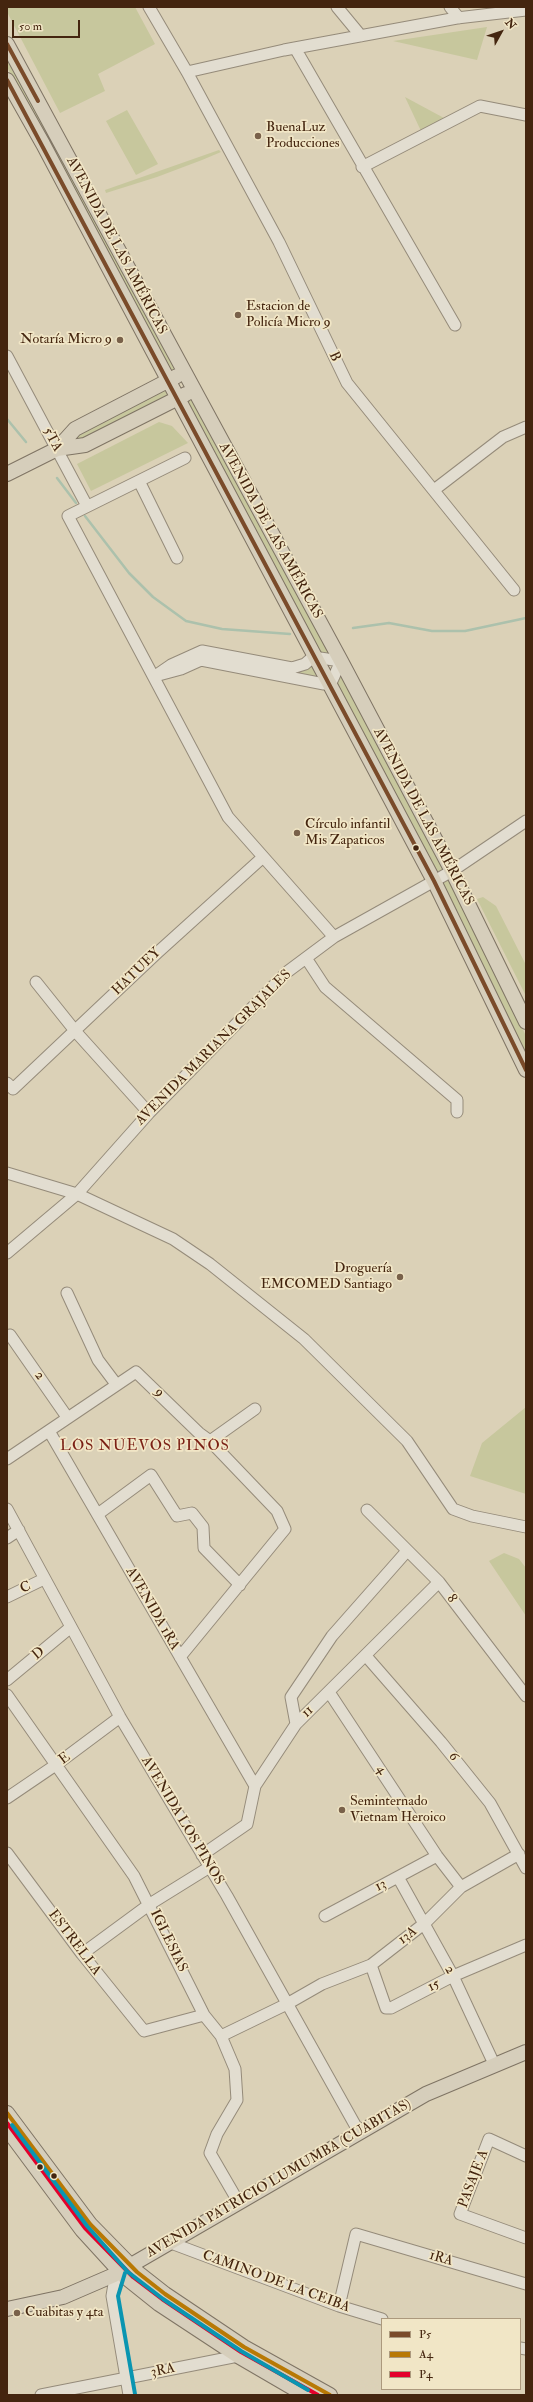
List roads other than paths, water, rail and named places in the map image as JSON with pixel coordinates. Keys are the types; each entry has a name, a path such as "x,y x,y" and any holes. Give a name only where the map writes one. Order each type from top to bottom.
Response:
{"main road":[{"name":"AVENIDA DE LAS AMÉRICAS","path":"7,44 341,661 452,872 526,1022"},
{"name":"AVENIDA DE LAS AMÉRICAS","path":"7,80 43,144 434,881 526,1070"},
{"path":"57,449 75,429 184,372"},
{"path":"7,474 57,449 85,445 194,390"},
{"name":"AVENIDA PATRICIO LUMUMBA (CUABITAS)","path":"7,2309 63,2297 98,2282 171,2243 426,2094 526,2052"},
{"path":"7,2113 124,2268 159,2304 238,2356 305,2395"},
{"path":"7,2129 74,2219 99,2248 124,2268 244,2347 330,2395"},
{"path":"98,2282 104,2264 99,2248"}],"street":[{"name":"B","path":"149,7 187,72 279,242 343,376 514,590"},
{"path":"337,7 361,36"},
{"path":"450,7 459,18"},
{"path":"187,72 295,48 459,18 526,10"},
{"path":"295,48 362,167 455,325"},
{"path":"362,167 480,106 526,115"},
{"name":"5TA","path":"7,356 88,506"},
{"path":"434,490 503,437 526,427"},
{"path":"186,458 68,516 155,676 228,817 262,858 334,937"},
{"path":"139,481 177,558"},
{"path":"202,651 292,668 305,664 316,657 341,661 330,683 320,684 201,660 181,669 155,676 171,665 202,651"},
{"name":"AVENIDA MARIANA GRAJALES","path":"7,1253 77,1194 149,1113 287,972 334,937 452,872 526,821"},
{"name":"HATUEY","path":"10,1086 76,1032 157,952 262,858"},
{"path":"306,958 325,987 457,1100 457,1112"},
{"path":"36,982 76,1032 149,1113"},
{"path":"7,1173 77,1194 173,1239 210,1264 304,1339 407,1441 453,1509 472,1516 526,1526"},
{"path":"67,1293 98,1360 116,1384"},
{"name":"2","path":"10,1335 67,1417"},
{"name":"9","path":"7,1460 67,1417 136,1372 210,1441 277,1511 285,1528 240,1585"},
{"path":"210,1441 255,1409"},
{"name":"AVENIDA 1RA","path":"49,1431 255,1786"},
{"path":"98,1514 151,1475 177,1516 192,1513 202,1527 204,1548 240,1585 180,1657"},
{"name":"AVENIDA LOS PINOS","path":"7,1509 120,1717 202,1855 208,1868 227,1896 359,2132"},
{"name":"8","path":"367,1510 439,1582 526,1696"},
{"path":"7,1538 19,1530"},
{"path":"296,1724 291,1697 332,1636 407,1551"},
{"name":"C","path":"7,1597 44,1579"},
{"name":"11","path":"202,1855 247,1824 255,1786 296,1724 439,1582"},
{"name":"D","path":"7,1680 71,1627"},
{"name":"6","path":"366,1656 441,1742 490,1803 526,1868"},
{"name":"4","path":"329,1692 437,1856 460,1887"},
{"name":"IGLESIAS","path":"7,1695 57,1764 134,1876 150,1904 204,2015 221,2036 235,2068 237,2100 217,2134 210,2153 239,2204"},
{"name":"E","path":"7,1798 57,1764 120,1717"},
{"name":"ESTRELLA","path":"7,1853 82,1954 144,2031 204,2015"},
{"name":"13A","path":"287,2004 322,1984 371,1965 425,1923 460,1887 519,1854"},
{"name":"13","path":"325,1916 437,1856"},
{"path":"82,1954 150,1904 208,1868"},
{"name":"2","path":"398,1877 425,1923 453,1976 495,2066"},
{"name":"15","path":"371,1965 386,2008 391,2008 453,1976 526,1946"},
{"path":"221,2036 287,2004"},
{"name":"PASAJE A","path":"526,2156 489,2138 460,2214 526,2238"},
{"name":"1RA","path":"339,2306 356,2234 526,2284"},
{"name":"CAMINO DE LA CEIBA","path":"171,2243 339,2306 381,2319"},
{"path":"124,2268 114,2284 112,2296 129,2395"},
{"name":"3RA","path":"41,2395 238,2356"}],"waterway":[{"path":"7,419 26,442"},
{"path":"57,478 76,503"},
{"path":"85,516 129,573 153,597 186,621 222,629 290,634"},
{"path":"353,628 389,623 432,631 465,631 526,618"}],"place":[{"name":"BuenaLuz Producciones","path":"258,136"},
{"name":"Estacion de Policía Micro 9","path":"238,315"},
{"name":"Notaría Micro 9","path":"120,340"},
{"name":"Círculo infantil Mis Zapaticos","path":"297,833"},
{"name":"Droguería EMCOMED Santiago","path":"400,1277"},
{"name":"Seminternado Vietnam Heroico","path":"342,1810"},
{"name":"Cuabitas y 4ta","path":"17,2313"}],"district":[{"name":"LOS NUEVOS PINOS","path":"145,1447"}]}
